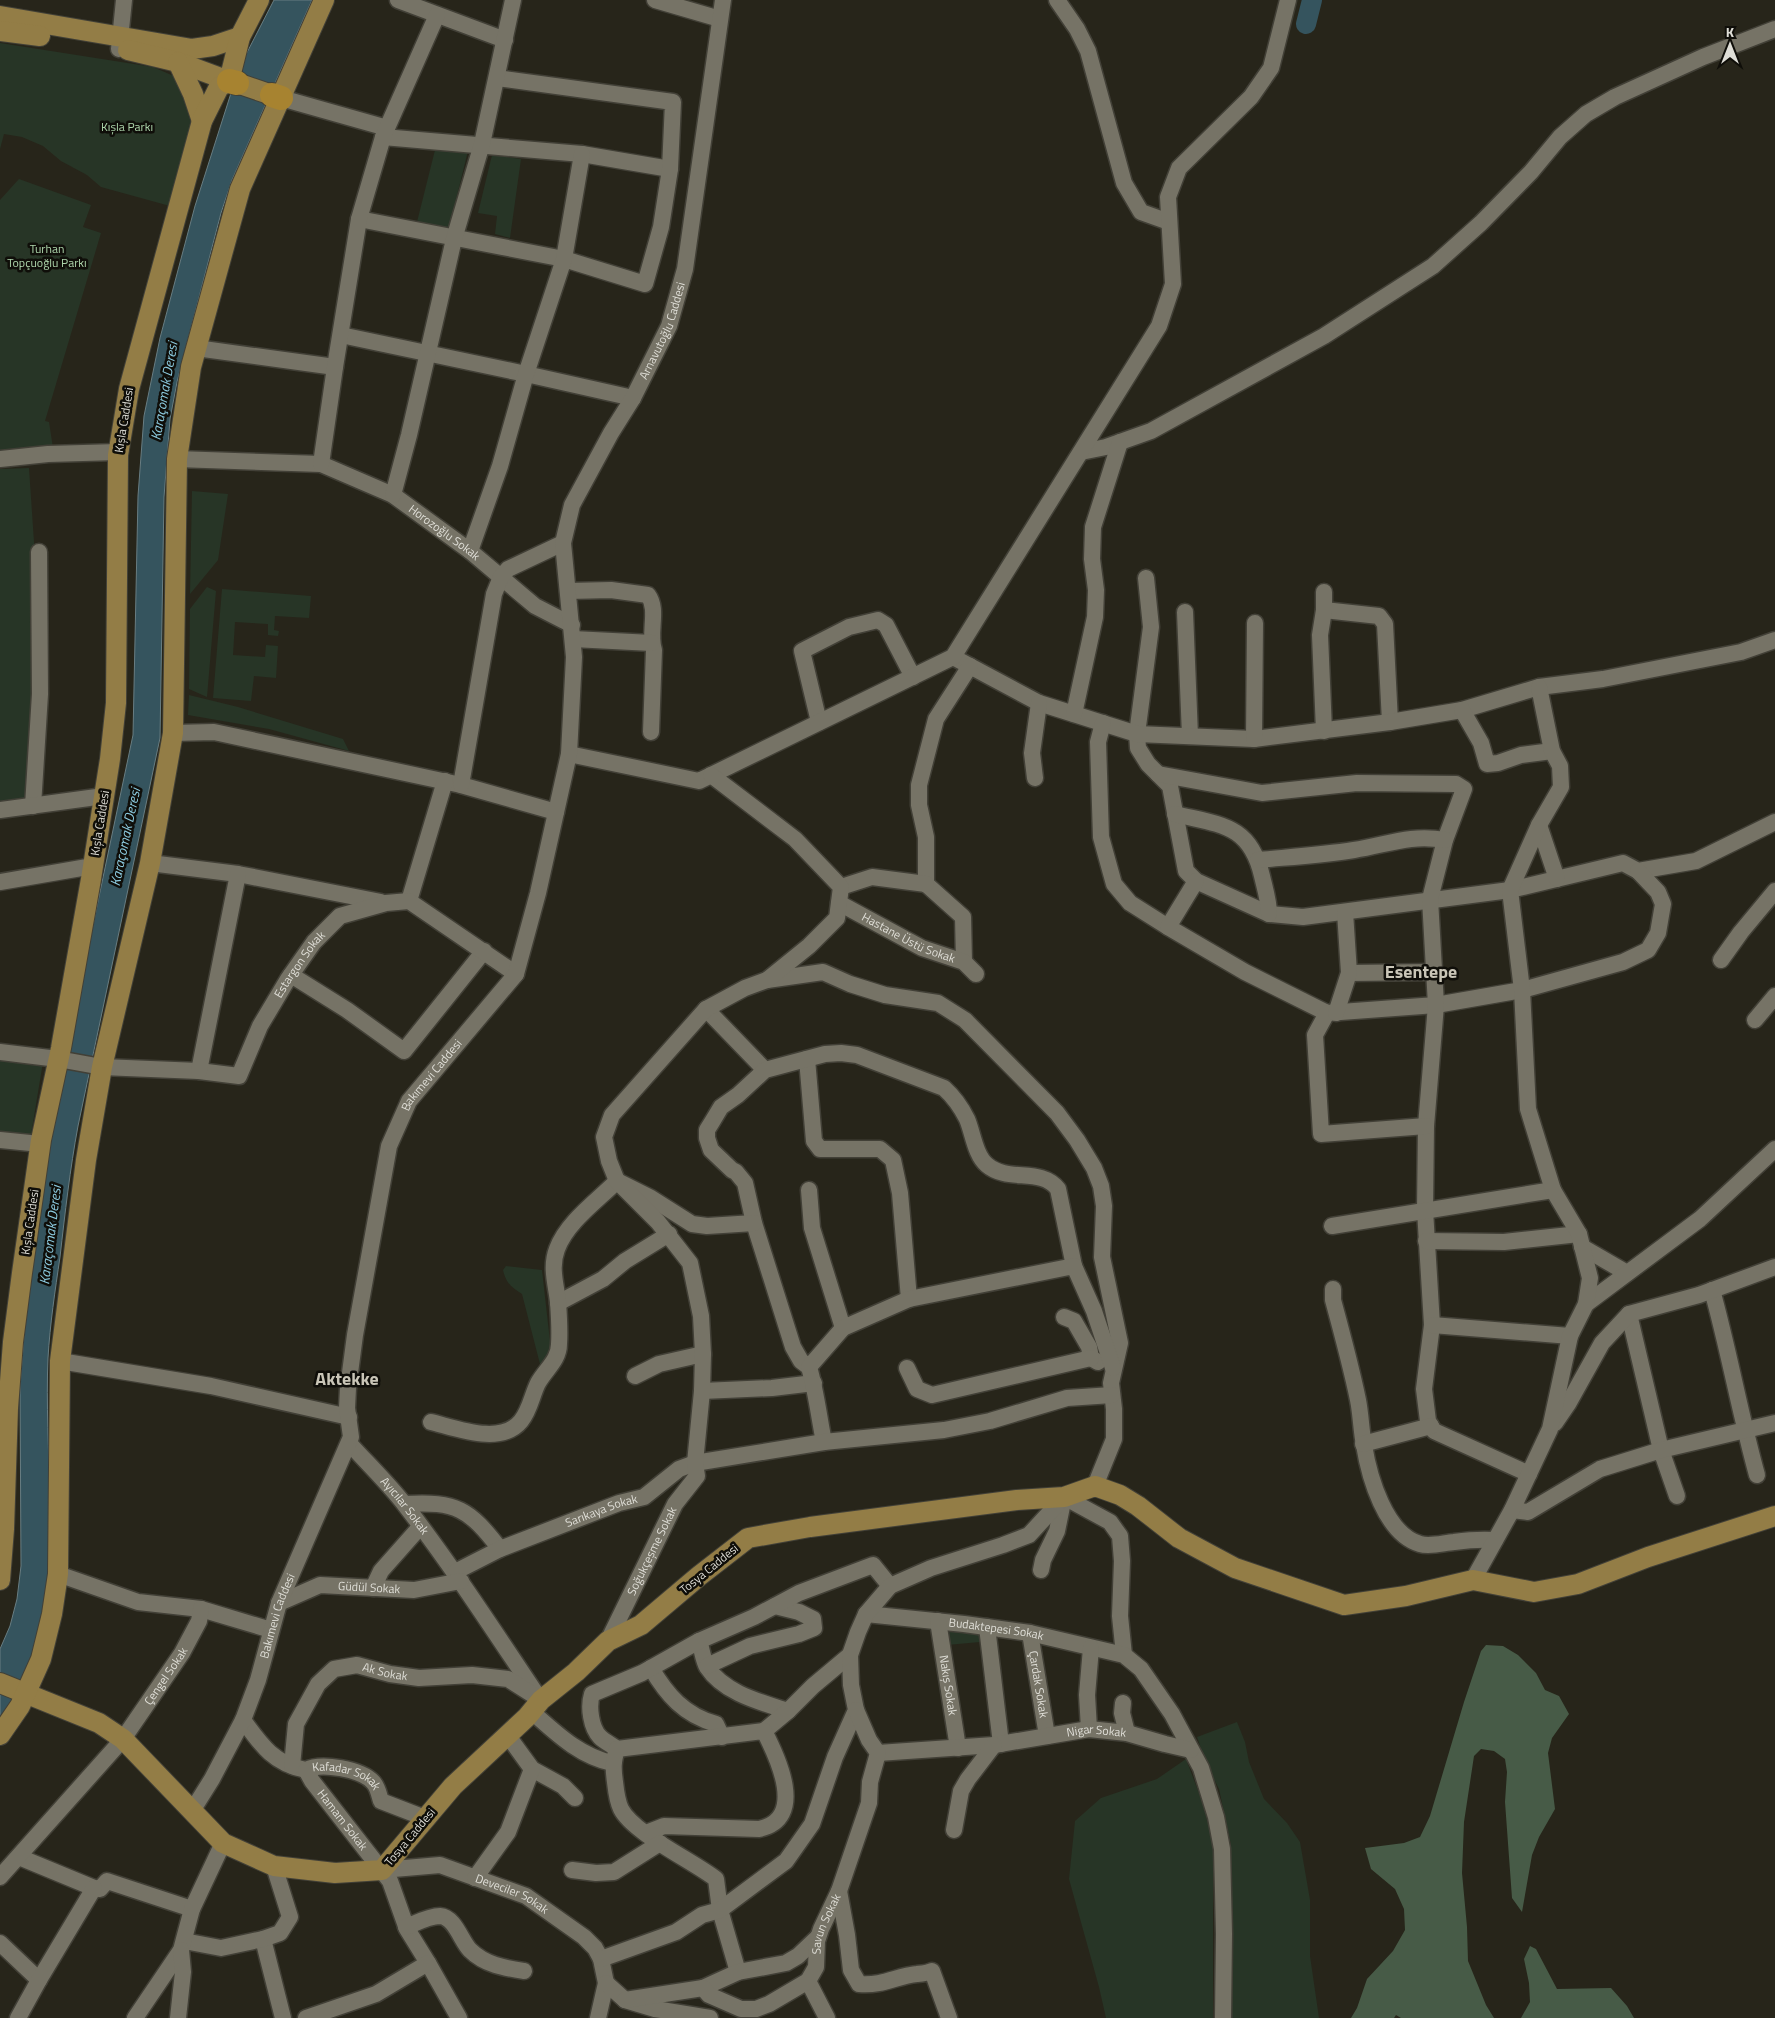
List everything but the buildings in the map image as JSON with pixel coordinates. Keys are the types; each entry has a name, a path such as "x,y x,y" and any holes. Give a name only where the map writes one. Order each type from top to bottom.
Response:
{"main road":[{"path":"233,82 240,37 258,0"},
{"path":"0,1735 26,1694 47,1640 58,1574 61,1356 86,1160 102,1068 150,863 172,733 177,459 190,367 240,189 276,96 324,0"},
{"path":"0,16 120,42 276,96"},
{"path":"0,31 192,49 213,46 240,37"},
{"path":"178,62 193,94 202,121"},
{"name":"Kışla Caddesi","path":"0,1580 4,1529 8,1408 6,1342 40,1144 58,1059 93,866 110,759 116,703 118,452 129,389 202,121 219,87 233,82"},
{"path":"1095,1486 1120,1495 1138,1506 1179,1538 1235,1568 1344,1605 1406,1596 1473,1580 1534,1592 1578,1584 1648,1557 1775,1516"},
{"name":"Tosya Caddesi","path":"382,1870 453,1786 527,1718 536,1706 576,1672 608,1641 641,1626 699,1576 748,1538 1017,1500 1064,1497 1095,1486"},
{"path":"0,1683 99,1722 123,1739 223,1844 274,1866 335,1873 382,1870"}],"street":[{"path":"120,42 124,0"},
{"path":"398,0 505,40"},
{"path":"394,495 454,239 482,144 513,0"},
{"path":"655,0 720,19"},
{"name":"Arnavutoğlu Caddesi","path":"573,632 563,543 572,505 610,433 633,398 669,326 685,270 724,0"},
{"path":"1057,0 1077,29 1088,51 1124,183 1141,212 1169,222"},
{"path":"652,643 573,632 570,754 699,781 953,657 1159,326 1173,284 1168,197 1179,168 1252,97 1271,68 1288,0"},
{"path":"321,464 359,219 385,132 436,15"},
{"path":"1080,452 1120,442 1151,431 1324,336 1433,266 1481,223 1531,172 1560,137 1586,114 1624,93 1703,57 1775,29"},
{"path":"359,219 564,259 645,284 661,227 670,169 673,102 497,78"},
{"path":"276,96 385,132 582,154 670,169"},
{"path":"470,551 500,466 526,374 564,259 582,154"},
{"path":"341,335 633,398"},
{"path":"196,348 335,366"},
{"path":"1074,714 1095,617 1096,590 1092,559 1093,527 1120,442"},
{"path":"0,459 58,454 118,452"},
{"name":"Horozoğlu Sokak","path":"177,459 321,464 394,495 470,551 535,606 573,632"},
{"path":"461,785 494,594 500,577 508,569 563,543"},
{"path":"33,806 40,694 39,552"},
{"path":"1104,723 1098,742 1100,837 1114,884 1130,903 1168,927 1246,972 1331,1013 1436,1005 1522,990 1623,962 1648,950 1658,933 1663,904 1658,892 1638,871 1622,864 1510,890 1304,917 1269,914 1196,881 1186,870 1170,786 1148,764 1138,748 1137,734 1151,627 1146,578"},
{"path":"568,591 611,590 648,595 653,602 652,643 654,650 651,732"},
{"path":"1324,592 1324,610 1320,635 1324,731"},
{"path":"1324,610 1379,616 1384,624 1390,722"},
{"path":"1185,612 1190,736"},
{"path":"820,722 802,651 849,628 878,620 886,625 913,677"},
{"path":"1254,739 1255,623"},
{"path":"953,657 1039,703 1137,734 1254,739 1390,722 1462,710 1539,687 1603,679 1741,652 1775,640"},
{"path":"926,884 926,837 919,805 919,785 936,719 970,666"},
{"path":"1539,687 1552,751 1560,766 1561,787 1539,825 1510,890 1522,990 1528,1109 1553,1190 1580,1240 1590,1278 1586,1304 1570,1336 1550,1429"},
{"path":"1035,778 1032,753 1039,703"},
{"path":"1462,710 1481,742 1487,764 1498,764 1521,755 1552,751"},
{"path":"172,733 214,732 461,785 556,812"},
{"name":"Bakımevi Caddesi","path":"192,1811 212,1780 243,1720 258,1680 279,1603 351,1437 348,1412 355,1335 389,1146 409,1101 516,974 538,893 570,754"},
{"path":"1158,774 1262,793 1357,783 1456,784 1464,788 1445,840 1430,900 1436,1005 1426,1126 1425,1210 1432,1325 1424,1389 1425,1408 1434,1431 1529,1474"},
{"name":"Hastane Üstü Sokak","path":"712,775 795,839 840,895 922,948 964,962 976,974"},
{"path":"445,782 409,901 516,974"},
{"path":"0,810 104,796"},
{"path":"1175,814 1224,826 1246,839 1258,860 1269,904 1269,914"},
{"path":"1638,871 1696,861 1775,822"},
{"path":"1539,825 1557,880"},
{"path":"1258,860 1355,850 1396,840 1430,838 1445,840"},
{"path":"150,863 238,874 386,903"},
{"path":"0,882 93,866"},
{"path":"199,1071 238,874"},
{"path":"766,980 809,946 837,918 840,895 872,877 926,884 963,917 964,962"},
{"path":"1168,927 1196,881"},
{"path":"1721,960 1741,932 1775,891"},
{"name":"Estargon Sokak","path":"0,1052 58,1059 102,1068 199,1071 239,1076 260,1026 291,975 314,942 340,916 386,903 409,901"},
{"path":"1345,912 1349,973 1331,1013 1315,1035 1321,1134 1426,1126"},
{"path":"291,975 347,1010 404,1050 484,952"},
{"path":"754,1223 707,1226 692,1224 652,1198 617,1181 609,1161 604,1137 612,1115 706,1009 745,988 766,980 823,972 850,984 885,995 938,1003 965,1020 1056,1113 1077,1140 1094,1168 1101,1186 1104,1206 1102,1256 1120,1343 1112,1382"},
{"path":"1349,973 1435,972"},
{"path":"1755,1020 1775,996"},
{"path":"706,1009 765,1070"},
{"path":"824,1442 814,1383 809,1367 801,1361 793,1347 754,1223 745,1183 736,1172 711,1150 707,1138 707,1130 721,1107 738,1095 765,1070 807,1058 841,1053 857,1055 944,1088 954,1097 966,1118 986,1165 1011,1175 1044,1178 1052,1182 1058,1189 1074,1266 1094,1311 1112,1382 1114,1439 1095,1486"},
{"path":"807,1058 814,1141 820,1149 880,1149 893,1160 900,1193 909,1299"},
{"path":"0,1140 40,1144"},
{"path":"1586,1304 1700,1219 1775,1149"},
{"path":"431,1422 473,1433 489,1434 512,1429 520,1422 538,1384 558,1355 558,1302 553,1268 561,1239 617,1181"},
{"name":"Soğukçeşme Sokak","path":"608,1641 675,1504 697,1476 695,1462 702,1392 703,1354 701,1316 690,1263 669,1234 617,1181"},
{"path":"809,1190 812,1228 843,1328"},
{"path":"1332,1226 1553,1190"},
{"path":"558,1302 603,1279 625,1261 669,1234"},
{"path":"1426,1241 1504,1242 1580,1240 1628,1273"},
{"path":"809,1367 843,1328 909,1299 1074,1266"},
{"path":"1473,1580 1512,1510 1550,1429 1568,1404 1602,1343 1629,1314 1712,1290 1775,1267"},
{"path":"1333,1289 1333,1300 1358,1401 1363,1444 1369,1472 1380,1500 1398,1530 1411,1541 1421,1545 1436,1545 1478,1539 1495,1540"},
{"path":"1712,1290 1723,1329 1744,1430 1757,1475"},
{"path":"1629,1314 1661,1450 1677,1496"},
{"path":"1064,1317 1074,1321 1081,1330 1091,1358"},
{"path":"1432,1325 1570,1336"},
{"path":"635,1376 659,1364 703,1354"},
{"path":"61,1356 272,1391 348,1412"},
{"path":"907,1368 918,1389 932,1395 1091,1358 1097,1360 1112,1382"},
{"name":"Sarıkaya Sokak","path":"500,1549 619,1503 644,1497 679,1469 695,1462 824,1442 944,1430 990,1421 1067,1398 1112,1382"},
{"path":"702,1392 772,1388 814,1383"},
{"path":"1512,1510 1528,1512 1600,1469 1661,1450 1775,1423"},
{"path":"1363,1444 1431,1426"},
{"name":"Ayıcılar Sokak","path":"349,1443 405,1504 458,1576 536,1706"},
{"path":"1041,1570 1043,1560 1057,1531 1064,1497"},
{"path":"878,1754 869,1740 856,1710 851,1685 850,1655 866,1614 890,1586 931,1568 1029,1535 1064,1497"},
{"path":"1064,1497 1110,1522 1120,1536 1122,1561 1120,1616 1124,1655 1141,1669 1172,1714 1201,1768 1208,1787 1222,1848 1223,2018"},
{"path":"405,1504 433,1503 463,1510 480,1523 500,1549 458,1576"},
{"path":"373,1588 381,1571 420,1526"},
{"path":"738,1972 720,1910 716,1879 699,1866 646,1833 635,1825 621,1810 616,1796 615,1756 595,1730 591,1714 592,1694 650,1668 699,1641 754,1617 799,1593 873,1565 890,1586"},
{"path":"58,1574 138,1602 201,1609 271,1630"},
{"name":"Güdül Sokak","path":"279,1603 320,1585 414,1590 458,1576"},
{"path":"706,1666 750,1646 799,1634 814,1628 813,1619 808,1615 775,1606"},
{"name":"Çengel Sokak","path":"0,1877 123,1739 182,1654 199,1621 201,1609"},
{"name":"Budaktepesi Sokak","path":"866,1614 1030,1633 1124,1655"},
{"name":"Nakış Sokak","path":"938,1621 958,1748"},
{"path":"954,1830 961,1791 968,1779 998,1744 988,1627"},
{"name":"Çardak Sokak","path":"1030,1633 1047,1736"},
{"path":"699,1641 706,1666 720,1680 738,1692 788,1711"},
{"path":"1088,1729 1087,1695 1091,1648"},
{"path":"536,1706 562,1738 584,1753 596,1759 615,1756 764,1731 850,1655"},
{"name":"Ak Sokak","path":"299,1768 296,1724 318,1684 334,1669 357,1665 390,1674 419,1678 472,1675 508,1679 536,1706"},
{"path":"650,1668 672,1699 701,1720 716,1724 722,1737"},
{"path":"1123,1703 1122,1713 1127,1733"},
{"path":"602,1960 676,1932 702,1915 720,1910 786,1861 812,1824 835,1757 856,1710"},
{"name":"Kafadar Sokak","path":"243,1720 268,1752 299,1768 325,1766 365,1775 375,1784 381,1801 426,1818"},
{"name":"Nigar Sokak","path":"878,1754 998,1744 1088,1729 1127,1733 1191,1750"},
{"path":"646,1833 664,1826 759,1829 768,1827 777,1820 784,1810 784,1776 764,1731"},
{"path":"508,1736 532,1769 563,1786 575,1798"},
{"name":"Savun Sokak","path":"808,1981 816,1968 818,1937 839,1891 868,1803 870,1782 878,1754"},
{"name":"Hamam Sokak","path":"299,1768 312,1781 390,1881 406,1927 459,2018"},
{"path":"475,1878 508,1832 532,1769"},
{"path":"572,1870 596,1873 614,1872 660,1843"},
{"path":"135,2018 182,1945 192,1909 223,1844"},
{"path":"19,1857 94,1888 100,1889 107,1881 192,1909"},
{"name":"Deveciler Sokak","path":"382,1870 440,1865 526,1896 584,1937 595,1948 602,1960 606,1983"},
{"path":"182,1945 221,1948 263,1939 280,1933 290,1917 274,1866"},
{"path":"18,2018 94,1888"},
{"path":"839,1891 851,1970 859,1984 882,1984 918,1973 926,1974 932,1971 949,2018"},
{"path":"406,1927 430,1918 440,1916 447,1918 471,1951 498,1967 524,1971"},
{"path":"625,2000 703,1988 738,1972 786,1963 798,1956 818,1937"},
{"path":"263,1939 283,2018"},
{"path":"0,1943 39,1980"},
{"path":"178,2018 183,1972 182,1945"},
{"path":"313,2017 376,1994 428,1963"},
{"path":"703,1988 709,1995 741,2009 756,2009 769,2004 808,1981 827,2018"},
{"path":"598,2018 606,1983 625,2000 655,2009 699,2017"}],"green space":[{"name":"Kışla Parkı","path":"0,43 153,67 176,77 195,118 170,206 101,187 87,175 61,161 43,146 22,137 4,134 0,149"},
{"path":"436,146 468,151 449,228 417,222"},
{"path":"492,155 521,159 510,238 495,234 497,216 478,213"},
{"name":"Turhan Topçuoğlu Parkı","path":"19,179 91,205 83,227 101,233 45,421 49,422 53,448 0,451 0,200"},
{"path":"29,468 34,542 32,801 0,805 0,469"},
{"path":"192,491 228,494 218,560 190,594"},
{"path":"207,587 216,591 207,697 189,689 190,609"},
{"path":"222,589 311,596 309,618 275,616 274,630 279,631 278,636 268,635 268,624 235,622 233,655 265,657 266,645 278,646 276,678 254,676 251,701 213,698"},
{"path":"189,695 238,707 343,739 349,751 269,729 188,715"},
{"path":"0,1059 43,1062 30,1141 0,1139"},
{"path":"506,1266 542,1270 552,1359 541,1368 522,1294 507,1281 503,1270"},
{"path":"944,1628 981,1631 980,1642 947,1645"},
{"path":"1486,1645 1503,1646 1518,1655 1536,1673 1545,1690 1559,1696 1569,1714 1552,1738 1548,1753 1555,1809 1539,1837 1532,1855 1522,1912 1512,1898 1505,1802 1507,1772 1505,1759 1494,1751 1481,1749 1474,1756 1464,1822 1462,1873 1468,1961 1486,2005 1494,2018 1401,2018 1396,2015 1394,2018 1351,2018 1357,2008 1367,1979 1393,1951 1405,1930 1404,1909 1395,1889 1371,1869 1365,1848 1404,1843 1420,1837 1430,1816 1481,1651"},
{"path":"1237,1722 1245,1742 1249,1762 1264,1799 1287,1823 1300,1842 1310,1900 1310,1956 1319,2018 1228,2018 1231,1845 1219,1789 1206,1763 1197,1737"},
{"path":"1186,1759 1202,1801 1213,1842 1213,2018 1106,2018 1069,1879 1075,1821 1101,1798 1157,1779"},
{"path":"1530,1946 1536,1949 1557,1989 1611,1988 1627,2006 1634,2018 1521,2018 1530,2002 1529,1983 1524,1959"}],"water":[{"name":"Karaçomak Deresi","path":"274,0 312,0 232,180 221,213 177,382 170,419 164,497 160,738 78,1126 68,1191 51,1320 48,1358 50,1535 45,1605 31,1660 17,1691 0,1720 0,1649 10,1626 17,1599 21,1566 20,1386 25,1322 52,1120 133,735 138,496 144,416 160,338 195,206 239,68"}],"waterway":[{"path":"1306,24 1312,0"}],"district":[{"name":"Esentepe","path":"1421,972"},
{"name":"Aktekke","path":"347,1379"}]}
